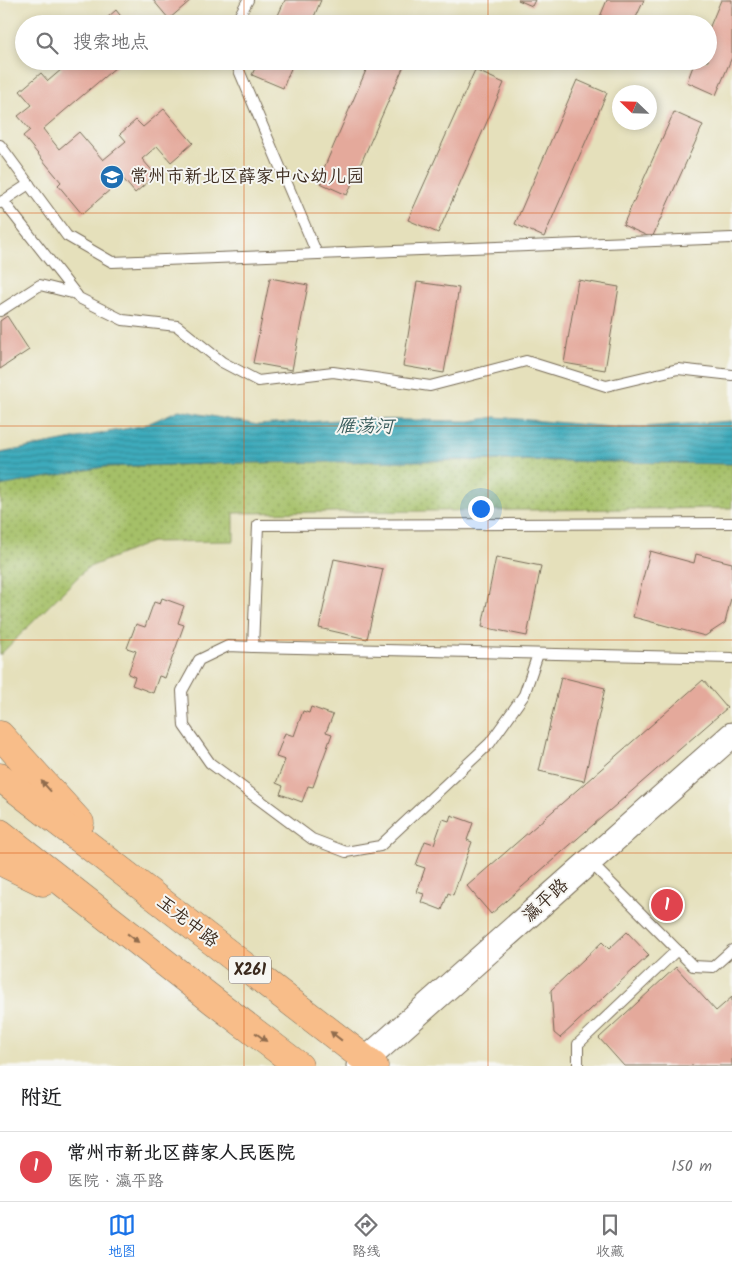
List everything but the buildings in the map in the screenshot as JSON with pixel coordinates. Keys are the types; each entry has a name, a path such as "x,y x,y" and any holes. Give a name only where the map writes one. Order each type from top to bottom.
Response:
{"main road":[{"path":"0,734 126,874"},
{"name":"玉龙中路","path":"0,777 366,1064"},
{"name":"X261","path":"0,833 299,1066"},
{"path":"0,860 94,908"}],"street":[{"name":"瀛平路","path":"366,1064 732,736"}],"lane":[{"path":"240,15 248,0"},
{"path":"239,70 317,254"},
{"path":"0,146 67,236 112,262 732,238"},
{"path":"29,184 2,202 79,298 123,320 177,326 222,362 258,381 334,372 430,386 526,361 606,386 678,369 732,375"},
{"path":"0,311 40,284 76,294"},
{"path":"252,647 258,525 732,523"},
{"path":"538,654 524,695 490,742 380,846 346,852 312,839 210,763 184,726 182,691 199,660 228,646 732,658"},
{"path":"590,862 693,966 713,967 732,950"},
{"path":"578,1066 578,1044 677,950"}],"green space":[{"path":"509,460 732,464 732,508 234,513 234,541 151,542 87,568 0,655 1,485 103,467 239,463"}],"water":[{"name":"雁荡河","path":"179,410 258,425 354,419 470,421 495,417 624,428 732,421 732,464 509,460 239,463 103,467 0,486 0,453 145,425"}],"place":[{"name":"常州市新北区薛家中心幼儿园","path":"112,177"},
{"name":"常州市新北区薛家人民医院","path":"667,905"}]}
